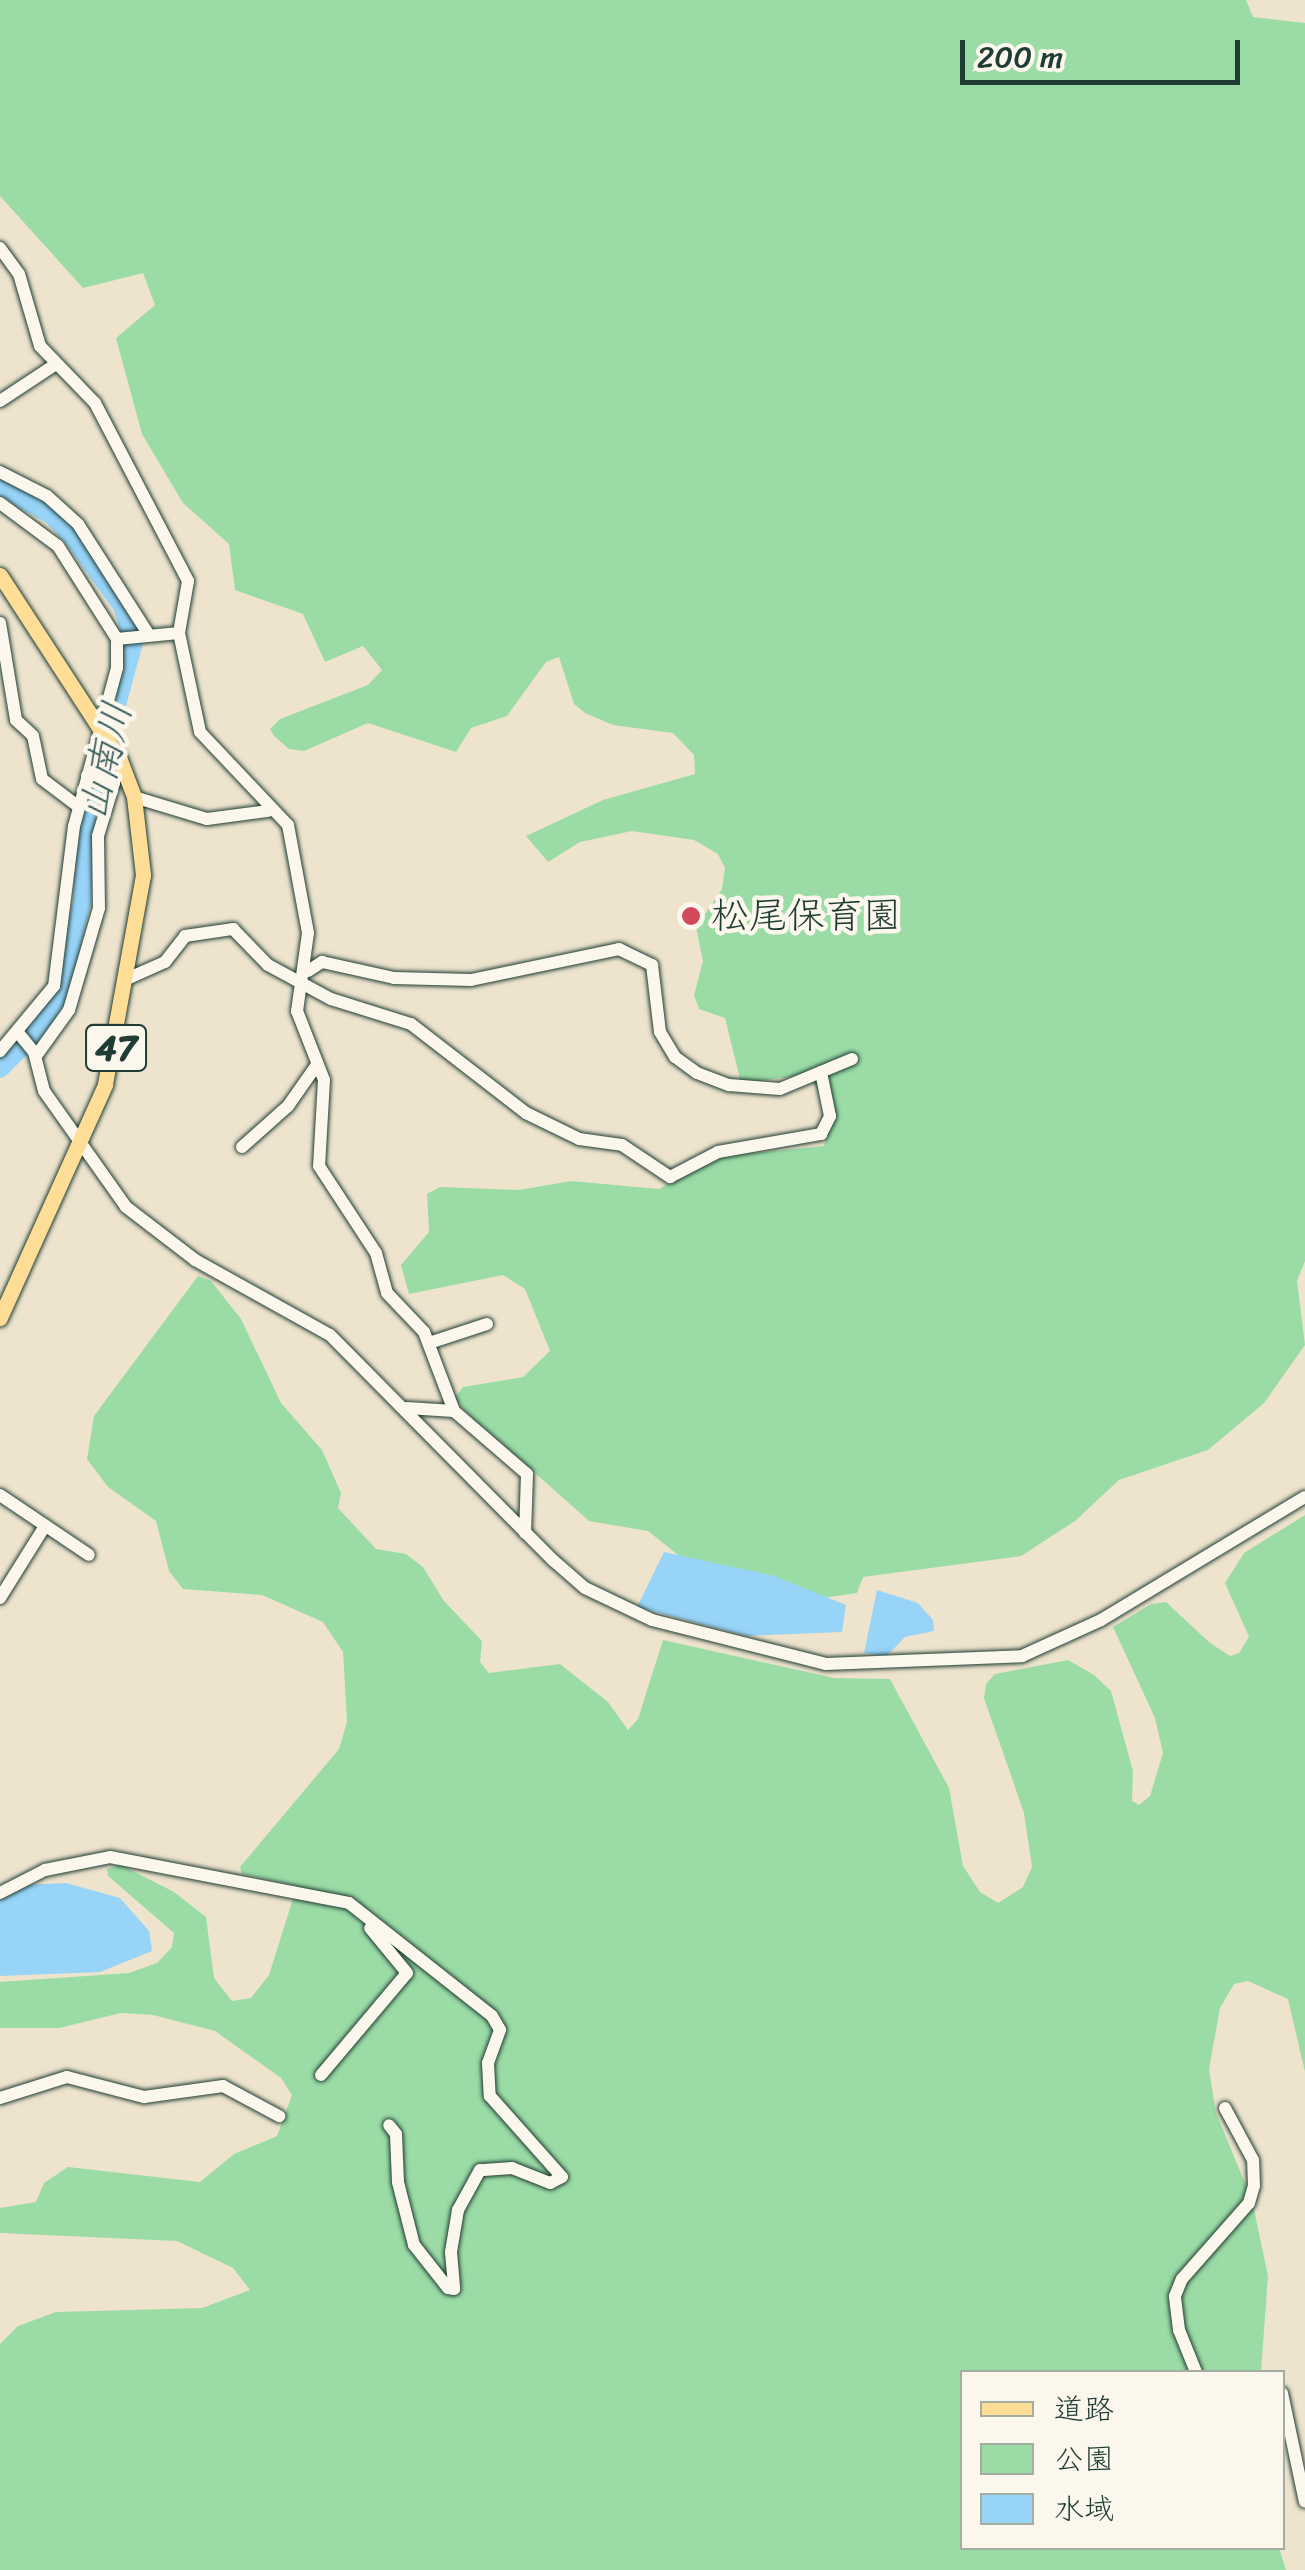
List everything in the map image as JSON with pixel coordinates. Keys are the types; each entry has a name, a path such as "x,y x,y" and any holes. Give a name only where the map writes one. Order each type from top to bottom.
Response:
{"main road":[{"name":"47","path":"0,574 102,726 120,760 134,797 143,875 116,1048 80,1144 0,1318"}],"street":[{"path":"0,248 19,274 40,346 53,366 95,403 188,581 180,633 200,732 231,758 268,811 288,825 299,858 306,976 297,1011 324,1080 319,1166 376,1253 387,1293 429,1343 454,1411 527,1474 525,1533"},
{"path":"0,401 53,366"},
{"path":"0,472 47,496 78,524 110,563 146,634"},
{"path":"0,503 58,546 120,638 117,668 79,807 54,986 21,1037 0,1051"},
{"path":"0,623 16,720 33,736 42,779 79,807"},
{"path":"120,638 180,633"},
{"path":"35,1054 69,1010 88,961 99,908 98,836 110,782 90,776"},
{"path":"134,797 207,820 268,811"},
{"path":"128,978 166,962 186,936 212,928 233,929 258,957 306,976 331,999 411,1024 526,1113 579,1139 622,1145 670,1177 718,1152 821,1134 830,1116 821,1072"},
{"path":"306,976 322,962 394,978 471,980 619,949 656,971 660,1032 675,1057 697,1073 729,1086 780,1090 852,1059"},
{"path":"21,1037 35,1054 44,1091 80,1144 152,1231 330,1335 407,1408 525,1533 585,1588 652,1620 826,1664 980,1661 1053,1646 1305,1497"},
{"path":"242,1148 288,1106 316,1066"},
{"path":"429,1343 487,1324"},
{"path":"407,1408 454,1411"},
{"path":"0,1495 88,1556"},
{"path":"0,1598 45,1526"},
{"path":"0,1893 45,1870 110,1858 291,1896 338,1898 492,2016 500,2030 488,2062 490,2096 562,2177 550,2183 512,2168 480,2170 458,2210 450,2252 454,2290 414,2245 398,2182 396,2134 389,2125"},
{"path":"322,2075 407,1973 388,1957 361,1914"},
{"path":"0,2098 67,2077 144,2096 223,2086 279,2116"},
{"path":"1195,2370 1175,2296 1182,2280 1249,2202 1254,2186 1254,2160 1225,2108"},
{"path":"1285,2406 1305,2502"}],"green space":[{"path":"0,0 1246,0 1253,17 1305,23 1305,1261 1297,1281 1305,1345 1264,1403 1208,1450 1119,1480 1075,1521 1021,1556 863,1577 857,1593 822,1598 774,1576 683,1559 648,1531 589,1521 464,1410 455,1398 463,1387 523,1377 550,1351 525,1289 503,1275 409,1294 401,1265 429,1232 427,1194 440,1187 519,1190 571,1181 659,1189 714,1157 824,1146 831,1111 808,1075 741,1083 725,1018 699,1009 694,995 703,961 696,927 722,889 725,868 718,854 694,840 632,831 580,842 548,862 526,836 603,800 695,774 694,755 673,733 613,725 585,713 574,704 559,657 546,662 507,716 471,728 456,752 368,723 304,751 289,749 274,736 270,729 280,719 368,685 382,670 363,646 325,662 303,614 235,590 229,544 183,503 142,434 116,338 155,305 143,273 83,288 0,196"},
{"path":"198,1276 211,1281 241,1319 281,1403 322,1450 341,1493 338,1508 376,1549 406,1554 423,1567 444,1601 482,1641 480,1662 489,1673 560,1664 608,1702 628,1730 638,1719 663,1640 834,1678 890,1679 949,1788 963,1866 980,1892 998,1903 1023,1887 1032,1867 1024,1813 984,1698 986,1684 995,1674 1068,1660 1094,1675 1111,1691 1133,1771 1132,1801 1139,1805 1150,1796 1163,1753 1155,1718 1113,1627 1151,1604 1166,1602 1210,1643 1230,1656 1239,1653 1249,1637 1225,1583 1244,1553 1305,1515 1305,2072 1288,1999 1248,1981 1234,1984 1220,2008 1209,2069 1216,2113 1252,2200 1268,2276 1261,2370 960,2370 960,2550 1280,2550 1286,2570 0,2570 0,2344 18,2326 56,2312 202,2308 250,2290 233,2268 177,2241 0,2233 0,2208 36,2202 44,2183 68,2167 200,2182 234,2154 277,2136 292,2095 281,2078 215,2031 153,2015 121,2013 59,2028 0,2028 0,1982 129,1973 157,1963 172,1947 174,1933 108,1876 107,1869 121,1865 174,1892 206,1917 214,1978 232,2001 251,1998 269,1975 297,1886 242,1874 240,1867 339,1749 347,1722 343,1652 323,1622 262,1595 183,1589 169,1571 156,1521 108,1487 87,1459 94,1416"}],"water":[{"path":"664,1552 774,1576 846,1605 842,1632 747,1636 637,1607"},
{"path":"877,1590 918,1603 933,1620 934,1631 905,1637 887,1656 864,1653"},
{"path":"66,1883 120,1898 149,1931 152,1951 100,1972 0,1976 0,1886"}],"waterway":[{"name":"山南川","path":"0,487 51,515 73,538 122,606 134,642 87,816 82,902 60,994 32,1037 0,1069"}],"place":[{"name":"松尾保育園","path":"691,916"}]}
